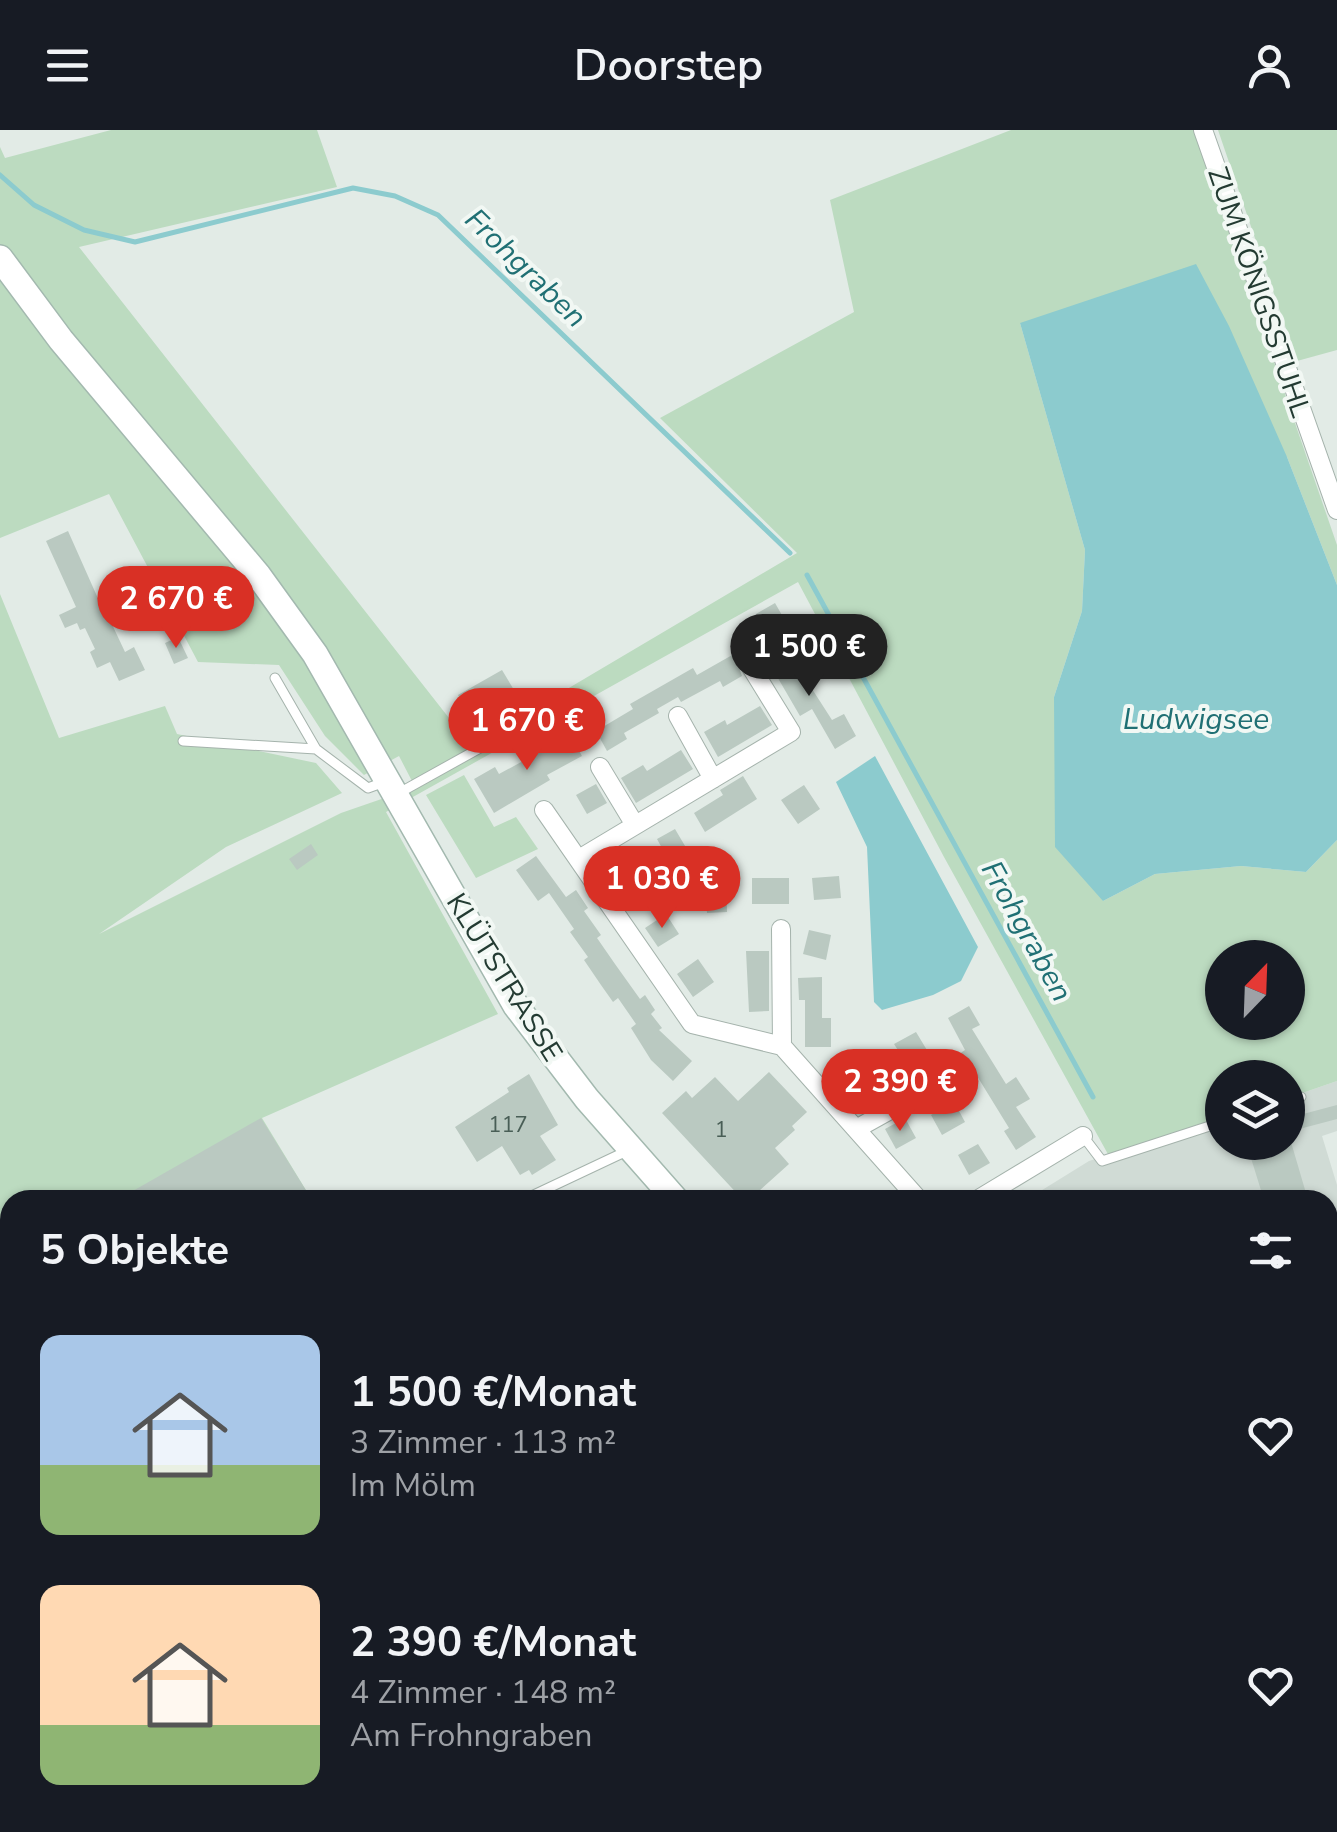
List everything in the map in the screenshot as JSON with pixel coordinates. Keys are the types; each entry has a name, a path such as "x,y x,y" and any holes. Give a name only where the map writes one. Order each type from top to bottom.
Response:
{"main road":[{"name":"KLÜTSTRASSE","path":"0,258 62,340 258,576 315,654 487,958 542,1043 667,1190"}],"street":[{"name":"ZUM KÖNIGSSTUHL","path":"1204,130 1337,510"},
{"path":"579,859 791,732 752,666"},
{"path":"678,716 713,779"},
{"path":"600,766 636,825"},
{"path":"544,810 692,1024 782,1046 909,1190"},
{"path":"781,928 782,1046"},
{"path":"856,1129 946,1079 958,1097"},
{"path":"994,1190 1083,1136"}],"lane":[{"path":"274,678 316,749 368,788 392,787 542,714"},
{"path":"183,742 316,749"},
{"path":"1083,1136 1102,1161 1205,1128"},
{"path":"544,1190 632,1149"}],"shaded area":[{"path":"1337,1081 1337,1131 1322,1136 1337,1190 1042,1190 1089,1161 1205,1124 1205,1160 1305,1160 1305,1092"}],"green space":[{"path":"111,130 317,130 337,187 79,247 471,746 797,553 660,418 854,312 830,200 1011,130 1194,130 1337,545 1337,585 1287,457 1020,323 1085,550 1082,611 1054,697 1103,901 1155,874 1241,866 1306,872 1337,840 1337,1081 1305,1092 1305,1060 1205,1060 1205,1125 1109,1156 798,582 386,812 498,1014 262,1118 306,1190 0,1190 0,594 59,738 165,706 177,734 316,763 342,793 226,847 99,934 341,813 396,794 413,783 399,756 364,775 325,736 279,665 198,662 109,494 0,538 0,147 5,158"},
{"path":"1218,130 1337,130 1337,350 1297,361"},
{"path":"464,775 494,827 516,817 538,849 476,878 426,795"}],"water":[{"name":"Ludwigsee","path":"1196,264 1229,326 1287,457 1337,585 1337,840 1306,872 1241,866 1155,874 1103,901 1055,847 1054,697 1082,611 1085,550 1020,323"},
{"path":"875,756 978,947 961,981 933,995 882,1010 874,1002 867,847 836,782"}],"building":[{"path":"68,531 100,603 118,595 125,611 109,618 125,652 134,647 145,670 119,681 110,662 97,668 90,652 95,649 85,628 80,630 77,623 65,628 59,615 76,607 46,541"},
{"path":"775,603 787,624 768,635 756,614"},
{"path":"178,637 188,658 174,664 165,643"},
{"path":"787,650 832,720 844,714 856,736 835,749 812,709 800,716 768,661"},
{"path":"734,654 742,676 723,687 720,681 681,702 678,697 624,733 627,739 607,751 596,731 633,709 630,704 693,668 697,675"},
{"path":"502,670 520,700 475,725 458,695"},
{"path":"760,706 772,725 718,757 704,732 725,720 727,725"},
{"path":"568,731 582,756 547,775 550,780 494,813 474,779 495,767 499,774 549,747 546,743"},
{"path":"681,750 693,769 636,803 621,778 643,765 647,771"},
{"path":"743,776 757,799 705,832 694,813 723,795 720,790"},
{"path":"596,784 607,803 587,814 576,795"},
{"path":"804,785 820,809 798,824 781,800"},
{"path":"675,829 688,851 669,861 657,839"},
{"path":"311,844 318,855 297,870 289,859"},
{"path":"536,856 566,897 576,890 588,908 584,911 601,935 597,938 640,999 645,995 655,1010 651,1014 662,1028 659,1030 692,1061 673,1081 651,1060 631,1028 636,1024 618,998 613,1002 584,960 588,957 570,932 574,929 549,893 538,901 516,870"},
{"path":"631,864 642,883 624,893 613,874"},
{"path":"839,876 841,898 814,900 812,878"},
{"path":"726,877 727,912 707,913 706,901 697,901 696,878"},
{"path":"752,878 789,878 789,904 752,904"},
{"path":"666,914 679,934 658,947 645,928"},
{"path":"809,930 831,935 826,960 803,954"},
{"path":"746,951 769,951 769,1011 749,1012"},
{"path":"698,959 714,982 693,997 677,974"},
{"path":"822,977 822,1018 831,1018 831,1047 805,1047 805,1000 799,1000 798,978"},
{"path":"969,1006 980,1025 972,1029 1006,1084 1016,1077 1030,1099 1016,1107 1036,1137 1016,1150 1004,1131 1009,1128 959,1054 965,1050 948,1018"},
{"path":"916,1032 936,1065 885,1096 871,1072 901,1055 894,1044"},
{"path":"848,1063 866,1086 849,1100 830,1077"},
{"path":"769,1072 807,1112 775,1148 789,1164 760,1190 734,1190 662,1113 686,1091 692,1098 715,1077 738,1101"},
{"path":"529,1074 558,1125 540,1136 556,1160 532,1175 529,1170 520,1175 502,1146 477,1162 455,1127"},
{"path":"948,1105 958,1109 965,1122 942,1135 931,1115"},
{"path":"1337,1105 1337,1119 1305,1127 1305,1113"},
{"path":"261,1118 306,1190 135,1190"},
{"path":"905,1118 916,1138 896,1149 885,1129"},
{"path":"978,1144 990,1163 969,1175 958,1155"},
{"path":"1252,1160 1296,1160 1305,1190 1261,1190"}],"waterway":[{"name":"Frohgraben","path":"0,175 34,205 84,230 135,242 353,188 395,196 438,215 790,553"},
{"name":"Frohgraben","path":"807,575 1093,1097"}]}
